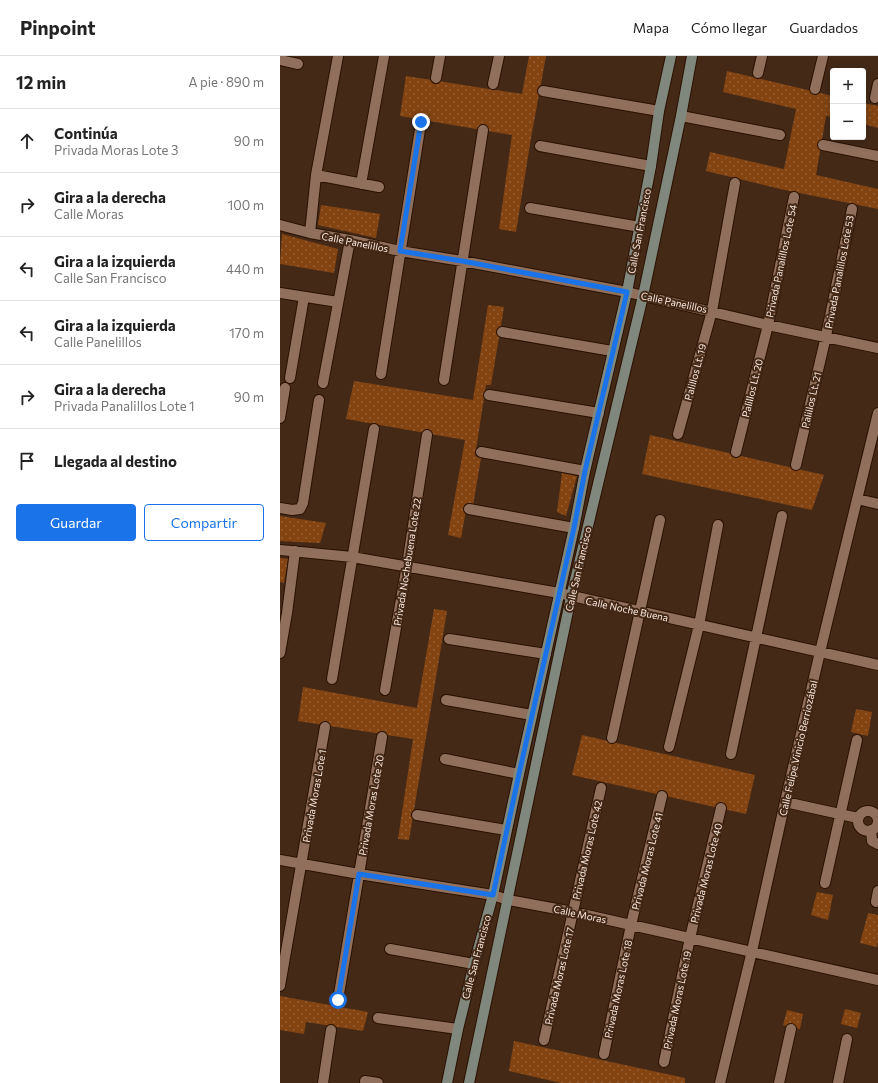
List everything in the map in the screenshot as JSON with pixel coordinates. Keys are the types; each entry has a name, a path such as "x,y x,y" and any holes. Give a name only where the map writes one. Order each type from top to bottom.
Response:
{"street":[{"path":"310,233 316,175 338,56"},
{"path":"361,184 384,56"},
{"path":"436,78 440,56"},
{"path":"493,84 499,56"},
{"name":"Calle San Francisco","path":"447,1083 458,1029 493,895 506,830 574,528 585,471 627,292 651,166 659,110 671,56"},
{"name":"Calle San Francisco","path":"469,1083 571,597 644,296 692,56"},
{"path":"758,73 762,56"},
{"path":"816,89 824,56"},
{"path":"280,60 298,64"},
{"path":"875,98 878,84"},
{"path":"543,90 659,110"},
{"path":"681,116 780,135"},
{"path":"381,374 421,122"},
{"path":"444,380 483,130"},
{"path":"823,144 878,156"},
{"path":"540,146 651,166"},
{"path":"316,175 379,186"},
{"name":"Palillos Lt. 19","path":"678,434 712,311 735,183"},
{"name":"Privada Panalillos Lote 54","path":"768,325 794,197"},
{"path":"530,208 640,228"},
{"name":"Privada Panalillos Lote 53","path":"826,336 852,209"},
{"name":"Calle Panelillos","path":"280,225 310,233 400,251 627,292 768,325 878,348"},
{"path":"323,383 350,240"},
{"path":"280,293 338,302"},
{"path":"290,378 304,297"},
{"name":"Palillos Lt. 20","path":"736,452 768,325"},
{"path":"502,332 612,352"},
{"name":"Palillos Lt. 21","path":"796,465 826,336"},
{"path":"280,418 285,388"},
{"path":"489,395 599,413"},
{"path":"280,508 292,510 300,509 303,503 319,400"},
{"name":"Calle Felipe Vinicio Berriozábal","path":"720,1083 752,951 820,652 878,413"},
{"path":"332,679 374,429"},
{"name":"Privada Nochebuena Lote 22","path":"385,690 407,565 427,435"},
{"path":"481,452 585,471"},
{"path":"857,499 878,504"},
{"path":"469,509 574,528"},
{"path":"731,754 782,516"},
{"path":"612,738 660,520"},
{"path":"669,747 699,625 718,525"},
{"name":"Calle Noche Buena","path":"280,550 352,557 407,565 559,593 571,597 878,665"},
{"path":"280,653 284,612 295,551"},
{"path":"449,639 546,654"},
{"path":"446,700 532,715"},
{"name":"Privada Moras Lote 1","path":"280,986 325,727"},
{"name":"Privada Moras Lote 20","path":"338,1000 382,737"},
{"path":"825,883 857,740"},
{"path":"445,759 519,774"},
{"name":"Privada Moras Lote 42","path":"573,912 602,788"},
{"name":"Privada Moras Lote 41","path":"631,925 662,796"},
{"path":"785,802 858,818"},
{"name":"Privada Moras Lote 40","path":"690,938 721,808"},
{"path":"866,811 877,812 878,822 871,830 861,828 858,823 858,818 861,813 866,811"},
{"path":"417,815 506,830"},
{"path":"871,830 872,841 878,844"},
{"name":"Calle Moras","path":"280,860 493,895 508,900 573,912 878,980"},
{"path":"876,902 878,891"},
{"name":"Privada Moras Lote 17","path":"544,1040 573,912"},
{"name":"Privada Moras Lote 18","path":"604,1054 631,925"},
{"name":"Privada Moras Lote 19","path":"664,1062 690,938"},
{"path":"390,949 474,964"},
{"path":"378,1018 458,1029"},
{"path":"779,1083 791,1029"},
{"path":"323,1083 331,1030"},
{"path":"838,1083 847,1038"},
{"path":"365,1080 378,1083"}],"shaded area":[{"path":"529,56 546,56 516,232 499,229 512,135 400,116 406,76 522,94"},
{"path":"727,71 830,95 830,117 826,116 816,175 878,189 878,209 780,189 706,171 710,152 784,169 796,109 723,92"},
{"path":"866,104 878,106 878,128 866,125"},
{"path":"321,205 380,214 376,238 318,225"},
{"path":"282,234 338,249 334,273 280,264"},
{"path":"488,305 504,307 491,385 486,385 475,456 481,458 473,506 467,505 461,538 448,535 465,440 346,419 354,381 473,400"},
{"path":"650,435 824,475 812,510 642,474"},
{"path":"562,473 577,476 566,516 557,512"},
{"path":"280,516 326,523 320,543 280,541"},
{"path":"280,558 288,559 284,583 280,582"},
{"path":"434,609 447,611 409,840 398,839 413,739 298,721 303,687 417,708"},
{"path":"856,709 872,712 868,736 851,732"},
{"path":"582,735 755,775 746,814 572,775"},
{"path":"817,892 833,895 828,920 811,915"},
{"path":"868,913 878,915 877,947 860,943"},
{"path":"280,996 368,1012 363,1031 306,1022 304,1034 280,1030"},
{"path":"845,1009 861,1013 857,1028 841,1024"},
{"path":"787,1010 803,1014 800,1029 783,1025"},
{"path":"514,1041 685,1078 685,1083 561,1083 509,1071"}],"route":[{"path":"338,1000 359,874 493,895 574,528 585,471 627,292 400,251 421,122"}]}
